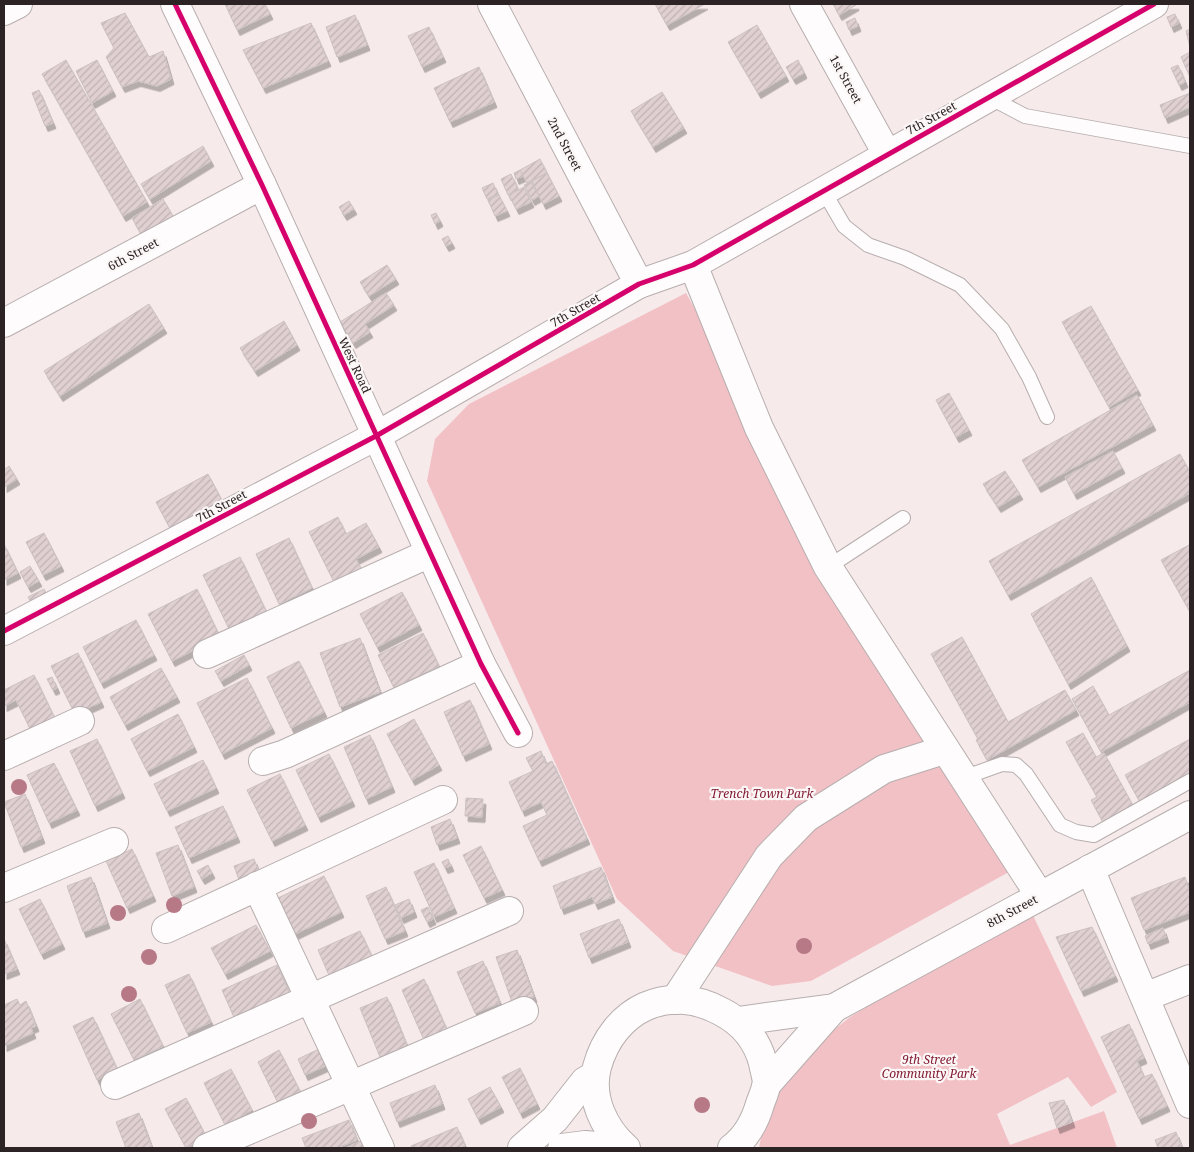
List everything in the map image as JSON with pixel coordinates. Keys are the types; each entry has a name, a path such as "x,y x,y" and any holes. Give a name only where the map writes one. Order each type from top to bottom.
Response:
{"street":[{"path":"4,11 18,4"},
{"name":"West Road","path":"175,4 262,185 481,664 518,733"},
{"name":"2nd Street","path":"492,4 639,284"},
{"name":"1st Street","path":"804,4 887,154"},
{"name":"7th Street","path":"4,631 376,436 639,284 692,265 1154,4"},
{"name":"6th Street","path":"4,323 262,185"},
{"path":"692,265 759,428 828,567 944,750 1040,896"},
{"path":"207,654 430,553"},
{"path":"263,761 285,754 481,664"},
{"path":"4,756 80,721"},
{"path":"675,1000 769,856 806,818 884,769 944,750"},
{"path":"166,929 443,800"},
{"name":"8th Street","path":"834,1008 1190,815"},
{"path":"4,888 114,842"},
{"path":"1090,869 1190,1104"},
{"path":"257,886 380,1148"},
{"path":"115,1085 509,911"},
{"path":"1145,997 1190,978"},
{"path":"626,1148 612,1133 600,1114 594,1076 606,1042 628,1016 657,1001 691,1000 708,1004 738,1021 760,1054 767,1084"},
{"path":"738,1021 834,1008"},
{"path":"738,1146 754,1121 767,1084 834,1008"},
{"path":"207,1148 524,1011"},
{"path":"522,1148 555,1119 585,1081 594,1076"},
{"path":"562,1148 585,1144 620,1148"}],"lane":[{"path":"989,97 1025,116 1190,146"},
{"path":"823,190 844,226 868,245 912,261 960,285 1002,329 1029,377 1047,417"},
{"path":"828,567 903,518"},
{"path":"964,778 1002,764 1016,765 1026,774 1060,825 1076,832 1094,835 1190,781"}],"green space":[{"name":"Trench Town Park","path":"686,293 1009,872 811,981 772,986 673,951 617,899 427,481 435,439 469,404"},
{"name":"9th Street Community Park","path":"1030,909 1117,1092 1091,1107 1068,1077 997,1114 1010,1145 1104,1111 1117,1148 759,1148 763,1127 776,1094 824,1038 850,1017"}],"building":[{"path":"225,4 265,4 270,14 237,30"},
{"path":"655,4 705,4 667,25"},
{"path":"833,4 856,4 856,5 839,15"},
{"path":"125,13 149,57 163,51 171,79 157,86 138,81 122,87 106,57 114,48 101,23"},
{"path":"1175,14 1179,23 1171,27 1167,17"},
{"path":"355,15 367,45 337,57 326,27"},
{"path":"855,18 858,26 849,30 846,22"},
{"path":"311,23 328,61 263,88 243,50"},
{"path":"757,25 786,76 758,93 728,42"},
{"path":"429,27 443,57 422,67 408,36"},
{"path":"1190,29 1190,47 1186,31"},
{"path":"1190,52 1190,77 1181,57"},
{"path":"66,60 147,202 123,216 42,74"},
{"path":"97,60 113,91 92,103 76,71"},
{"path":"798,60 804,73 793,79 786,67"},
{"path":"1178,65 1185,82 1179,85 1171,68"},
{"path":"479,67 494,102 450,122 434,88"},
{"path":"39,90 53,123 45,126 32,93"},
{"path":"662,92 684,128 653,147 631,111"},
{"path":"1190,93 1190,107 1165,118 1160,105"},
{"path":"203,146 211,161 150,199 141,184"},
{"path":"540,159 547,173 527,183 520,170"},
{"path":"520,170 523,176 516,179 514,173"},
{"path":"547,173 559,196 543,204 532,181"},
{"path":"511,174 518,189 508,195 501,179"},
{"path":"531,182 539,196 532,200 524,185"},
{"path":"493,183 498,194 487,199 482,188"},
{"path":"524,187 531,202 516,209 509,195"},
{"path":"499,195 507,211 495,216 488,200"},
{"path":"163,199 176,221 144,240 132,218"},
{"path":"349,201 354,209 344,215 339,207"},
{"path":"436,213 440,221 435,224 431,215"},
{"path":"448,236 452,243 446,246 442,239"},
{"path":"387,265 396,279 369,296 360,282"},
{"path":"386,293 394,305 365,324 370,332 353,343 340,322"},
{"path":"149,304 164,328 60,396 44,371"},
{"path":"1091,306 1138,390 1109,407 1062,322"},
{"path":"284,321 297,345 255,371 240,348"},
{"path":"949,393 969,430 956,437 936,400"},
{"path":"1137,395 1153,425 1038,487 1022,460"},
{"path":"1113,451 1122,468 1074,494 1065,477"},
{"path":"1180,454 1190,472 1190,493 1008,595 989,561"},
{"path":"9,466 17,479 4,487 4,470"},
{"path":"1005,471 1020,494 998,507 983,484"},
{"path":"208,474 224,504 172,532 156,502"},
{"path":"338,517 346,534 366,523 379,547 356,559 363,572 336,586 309,532"},
{"path":"44,533 61,566 43,575 26,542"},
{"path":"289,538 312,588 279,604 256,554"},
{"path":"4,544 18,573 4,580"},
{"path":"1190,546 1190,612 1161,560"},
{"path":"240,557 266,611 229,629 203,575"},
{"path":"30,566 39,581 28,587 20,572"},
{"path":"1091,577 1127,646 1068,684 1031,614"},
{"path":"44,589 52,604 36,612 28,597"},
{"path":"197,589 220,637 172,661 148,614"},
{"path":"402,592 419,625 377,647 360,614"},
{"path":"136,620 154,655 101,683 83,647"},
{"path":"423,633 439,666 394,688 378,655"},
{"path":"962,637 1008,722 1065,690 1076,710 987,760 976,740 978,739 931,654"},
{"path":"360,638 380,692 340,707 320,653"},
{"path":"78,653 101,702 75,714 51,666"},
{"path":"244,655 249,665 221,681 215,671"},
{"path":"299,661 324,712 291,728 267,677"},
{"path":"161,668 177,697 125,725 110,697"},
{"path":"1190,670 1190,702 1101,752 1072,699 1093,686 1109,715"},
{"path":"34,675 56,721 32,733 16,700 4,706 4,690"},
{"path":"52,677 57,688 53,690 47,679"},
{"path":"247,678 272,728 222,754 197,703"},
{"path":"470,700 489,744 463,756 444,712"},
{"path":"178,714 194,747 147,771 131,739"},
{"path":"414,719 439,765 412,780 387,734"},
{"path":"1083,733 1096,757 1104,753 1135,809 1105,826 1091,800 1097,797 1066,742"},
{"path":"370,735 392,787 366,799 344,747"},
{"path":"97,739 122,793 95,806 70,751"},
{"path":"1190,739 1190,774 1140,802 1125,775"},
{"path":"541,751 546,764 552,761 587,839 539,861 523,826 547,815 541,802 522,811 509,782 533,771 526,758"},
{"path":"329,754 352,801 318,817 296,770"},
{"path":"203,760 216,788 167,811 154,784"},
{"path":"54,763 77,810 49,823 27,775"},
{"path":"280,774 305,825 272,841 247,790"},
{"path":"25,794 42,838 21,847 4,802"},
{"path":"466,798 483,799 482,817 465,816"},
{"path":"223,806 237,837 189,858 175,827"},
{"path":"450,819 457,838 437,845 431,827"},
{"path":"178,845 194,887 172,896 156,853"},
{"path":"481,846 502,890 484,898 463,855"},
{"path":"132,849 153,896 127,908 106,861"},
{"path":"254,859 259,872 239,880 234,866"},
{"path":"448,859 451,866 445,868 442,862"},
{"path":"434,863 454,908 434,917 414,872"},
{"path":"208,865 212,873 202,879 197,871"},
{"path":"601,867 612,897 595,904 592,897 561,909 553,886"},
{"path":"324,876 341,912 295,934 278,898"},
{"path":"91,877 107,923 83,932 67,886"},
{"path":"1185,877 1190,892 1190,912 1144,930 1131,898"},
{"path":"386,887 405,931 385,939 366,896"},
{"path":"40,899 62,944 41,954 19,909"},
{"path":"409,899 414,912 401,918 395,905"},
{"path":"428,907 433,919 427,922 421,910"},
{"path":"619,919 628,942 589,958 580,934"},
{"path":"256,925 270,951 225,974 211,948"},
{"path":"1092,927 1115,976 1081,991 1056,937"},
{"path":"1163,928 1166,937 1148,944 1145,936"},
{"path":"360,931 374,961 331,980 318,950"},
{"path":"4,939 17,969 4,974"},
{"path":"517,950 534,997 513,1005 496,957"},
{"path":"483,961 500,1003 475,1013 457,972"},
{"path":"277,965 292,999 237,1024 222,990"},
{"path":"189,974 211,1022 187,1033 165,985"},
{"path":"424,979 447,1030 424,1040 402,990"},
{"path":"387,997 407,1046 380,1057 360,1008"},
{"path":"17,999 20,1005 26,1001 36,1026 31,1028 33,1033 4,1046 4,1005"},
{"path":"140,999 163,1046 134,1060 111,1014"},
{"path":"93,1017 118,1071 97,1080 73,1026"},
{"path":"1129,1024 1144,1058 1137,1061 1144,1077 1152,1074 1167,1106 1139,1119 1101,1037"},
{"path":"323,1047 330,1064 305,1075 298,1059"},
{"path":"279,1050 300,1091 278,1103 258,1062"},
{"path":"520,1068 537,1104 520,1113 502,1077"},
{"path":"231,1069 252,1110 225,1125 204,1083"},
{"path":"435,1085 442,1104 397,1122 390,1103"},
{"path":"490,1087 501,1107 478,1119 468,1099"},
{"path":"186,1098 207,1138 186,1148 165,1109"},
{"path":"1064,1100 1072,1122 1057,1128 1049,1103"},
{"path":"139,1113 152,1148 126,1148 116,1122"},
{"path":"349,1120 357,1140 337,1148 306,1148 302,1138"},
{"path":"457,1127 465,1146 460,1148 412,1148 411,1146"},
{"path":"1176,1132 1182,1148 1158,1148 1155,1140"},
{"path":"367,1138 372,1148 346,1148"}],"cycle path":[{"path":"175,4 262,185 481,664 518,733"},
{"path":"4,631 376,436 639,284 693,265 1154,4"}]}
